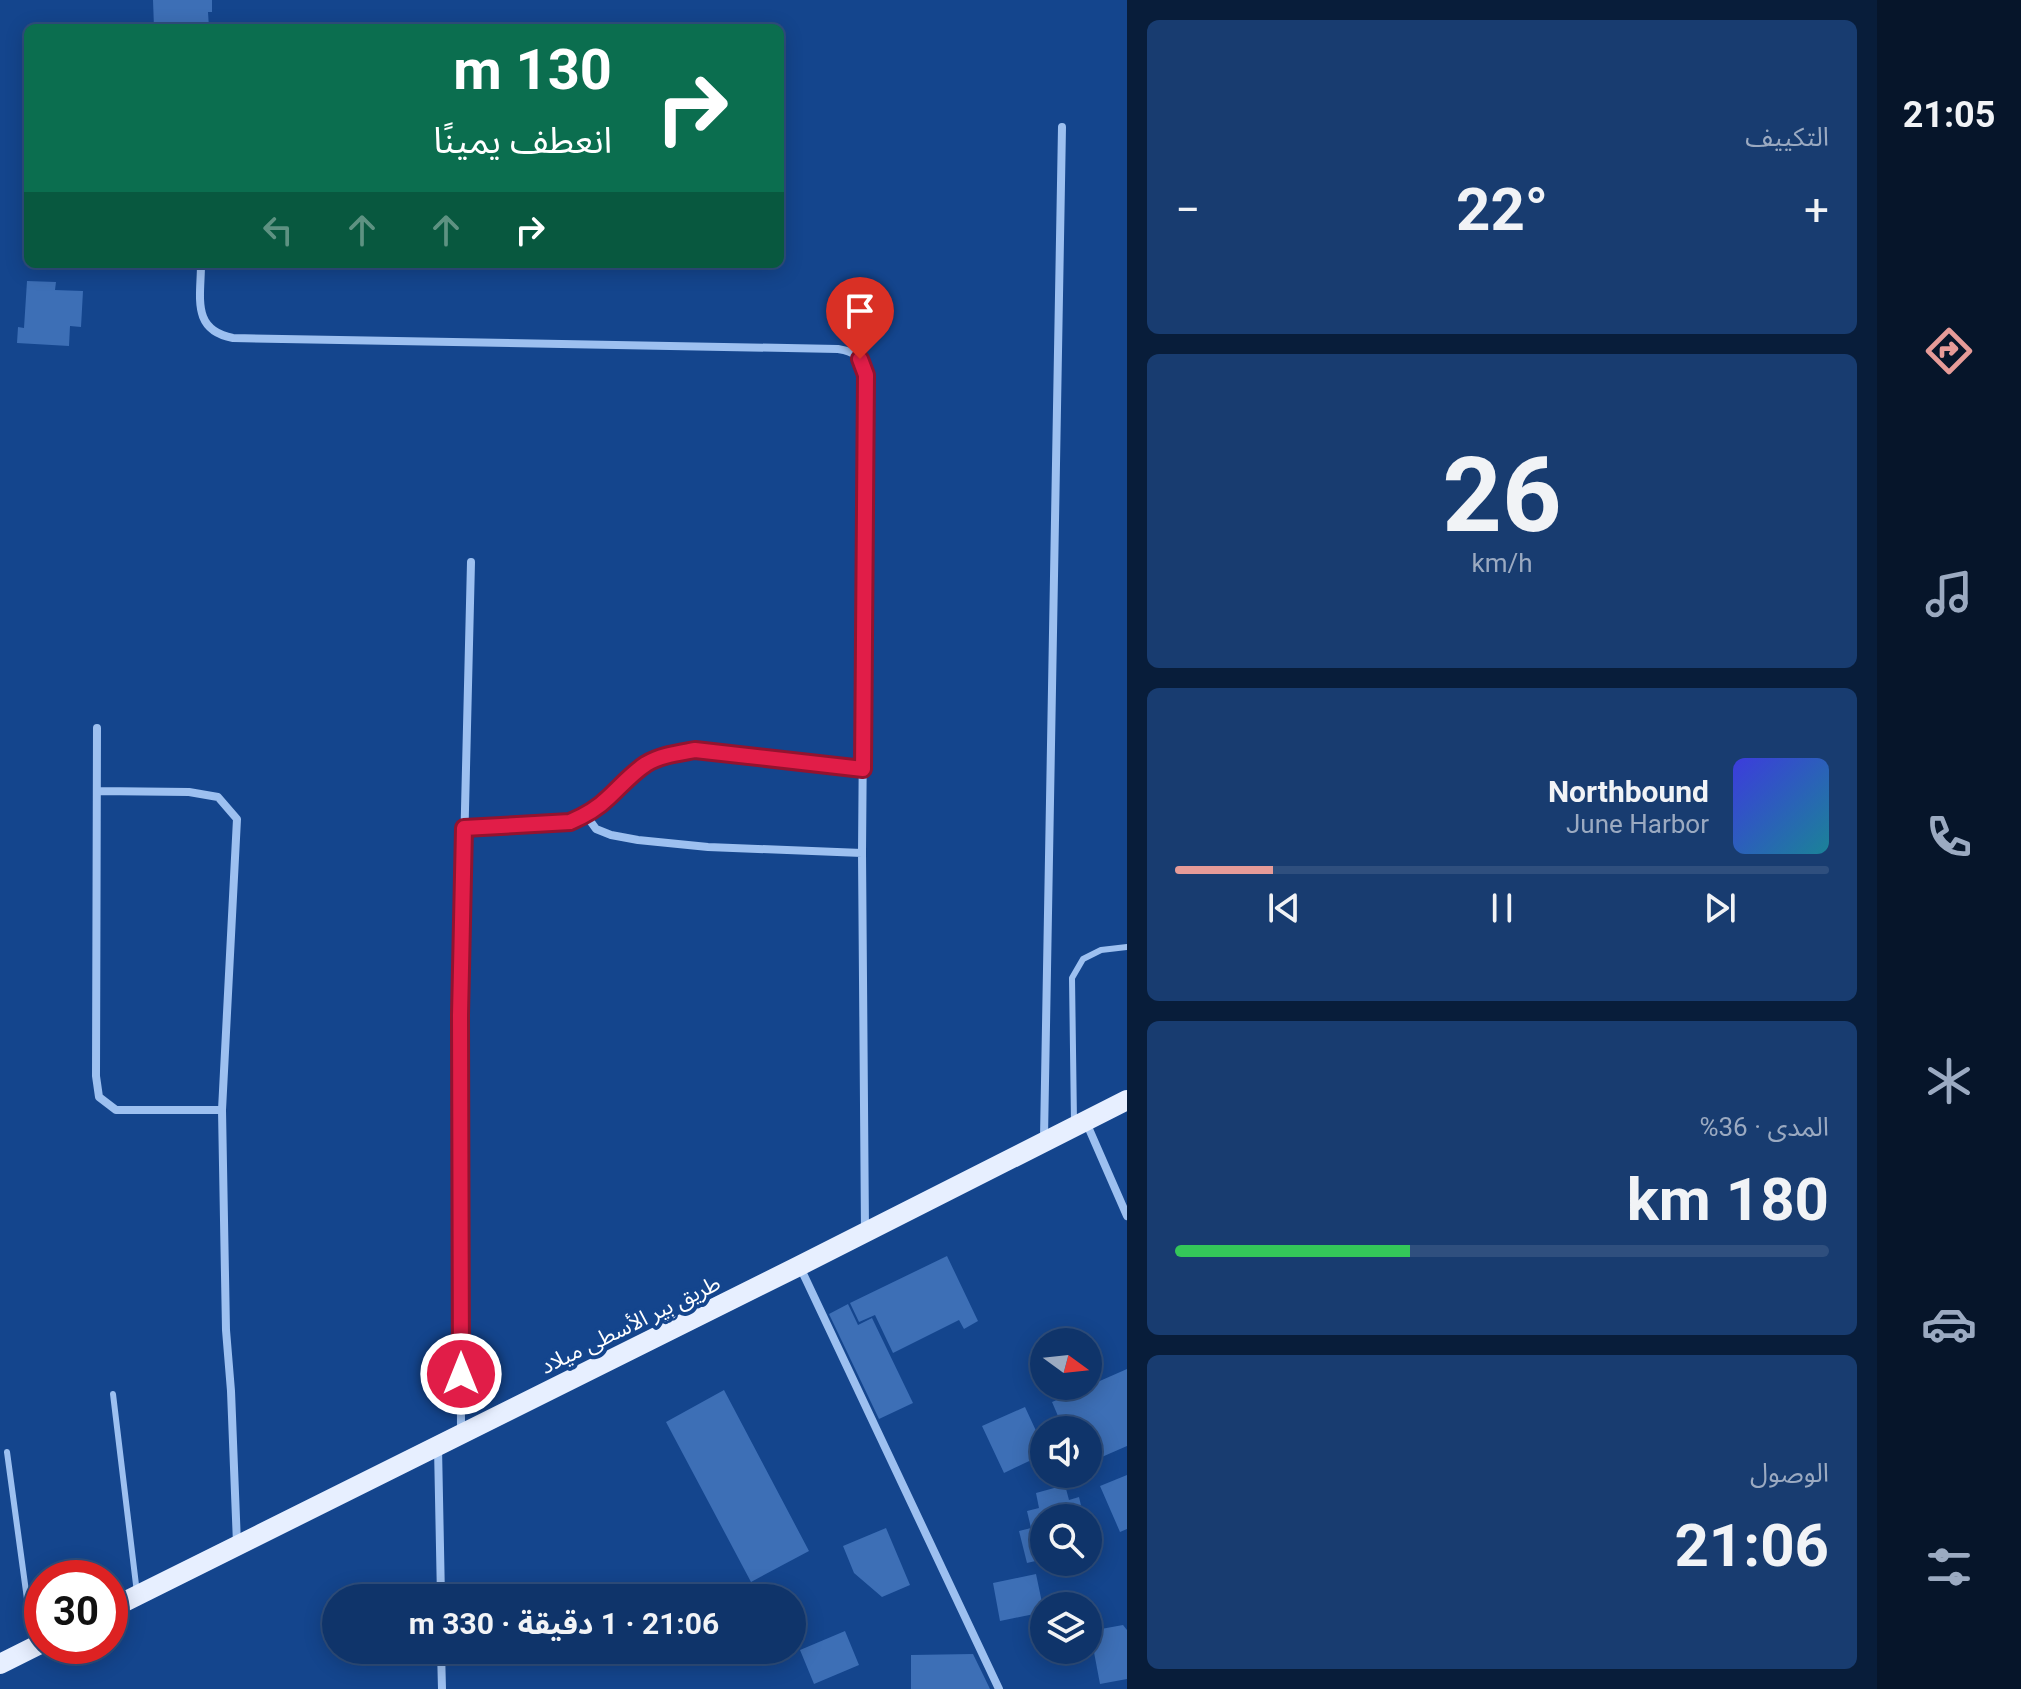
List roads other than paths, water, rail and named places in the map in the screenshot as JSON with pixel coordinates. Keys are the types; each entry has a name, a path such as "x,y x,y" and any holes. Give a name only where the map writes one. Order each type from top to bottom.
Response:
{"main road":[{"name":"طريق بير الأسطى ميلاد","path":"128,1600 1127,1100"},
{"path":"0,1664 24,1652"}],"street":[{"path":"1044,1142 1062,127"},
{"path":"201,268 201,312 210,329 233,338 838,349 850,351 860,359 866,375 862,853 865,1232"},
{"path":"461,1434 460,1015 471,562"},
{"path":"97,728 96,1076 99,1097 116,1110 222,1110"},
{"path":"464,828 570,822 606,800 646,764 668,755 695,750 863,769"},
{"path":"97,791 189,792 218,797 237,819 222,1110 226,1330 237,1545"},
{"path":"586,815 596,829 638,840 708,847 862,853"},
{"path":"1080,1124 1127,1216"},
{"path":"799,1266 999,1689"},
{"path":"438,1446 441,1584"},
{"path":"441,1664 442,1689"}],"lane":[{"path":"1080,1124 1072,978 1083,959 1101,950 1127,947"},
{"path":"113,1394 137,1595"},
{"path":"7,1452 24,1560"}]}
